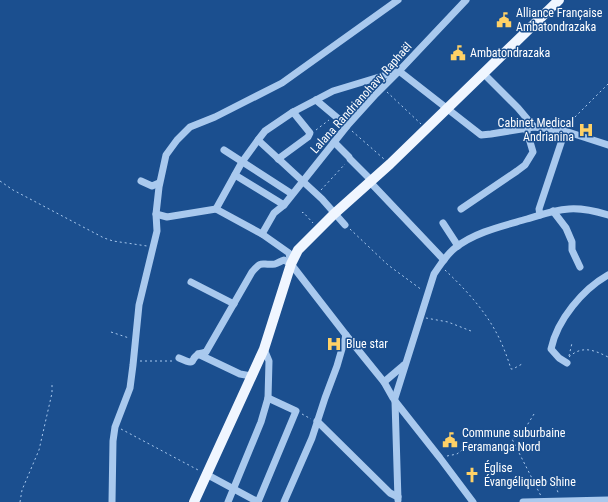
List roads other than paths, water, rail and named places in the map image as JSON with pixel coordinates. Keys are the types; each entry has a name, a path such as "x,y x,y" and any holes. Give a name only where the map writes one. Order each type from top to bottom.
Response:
{"main road":[{"path":"194,502 264,349 291,264 298,250 334,214 390,164 559,0"}],"street":[{"path":"158,231 156,214 159,183 166,155 177,140 190,128 282,83 398,0"},
{"name":"Lalana Randrianohavy Raphaël","path":"262,234 274,213 284,205 347,126 466,0"},
{"path":"216,209 242,162 265,132 293,112 334,91 399,72 481,134 534,127 565,131 608,145"},
{"path":"483,73 518,108 534,127"},
{"path":"316,100 347,126"},
{"path":"278,159 308,137 310,133 293,112"},
{"path":"461,210 525,165 534,152 526,128"},
{"path":"540,215 538,209 565,131"},
{"path":"258,140 317,194 345,225"},
{"path":"334,142 370,179 370,182 442,262"},
{"path":"224,150 292,194"},
{"path":"235,175 284,205"},
{"path":"141,181 152,186 159,183"},
{"path":"156,214 167,217 216,209 262,234 289,253 291,264"},
{"path":"398,500 394,399 434,274 442,262 458,246 472,238 494,228 553,211 588,209 608,215"},
{"path":"553,211 566,228 572,242 572,250 580,267"},
{"path":"112,502 112,460 115,427 130,388 139,305 153,247 158,231 167,217"},
{"path":"443,223 458,246"},
{"path":"179,358 189,363 192,362 198,354 206,352 252,272 258,265 262,263 274,264 284,260 291,264 346,336 384,382 394,399 473,502"},
{"path":"568,360 559,358 551,349 556,331 561,322 586,292 608,275"},
{"path":"191,282 234,304"},
{"path":"284,502 312,438 346,336"},
{"path":"228,502 261,422 268,398 269,361 264,349"},
{"path":"198,354 240,374 251,376"},
{"path":"384,382 405,365"},
{"path":"206,474 258,502 296,411 268,398"},
{"path":"317,422 398,500"},
{"path":"523,502 608,500"}],"place":[{"name":"Alliance Française Ambatondrazaka","path":"504,20"},
{"name":"Ambatondrazaka","path":"458,53"},
{"name":"Cabinet Medical Andrianina","path":"586,130"},
{"name":"Blue star","path":"334,344"},
{"name":"Commune suburbaine Feramanga Nord","path":"450,440"},
{"name":"Église Évangéliqueb Shine","path":"472,475"}]}
